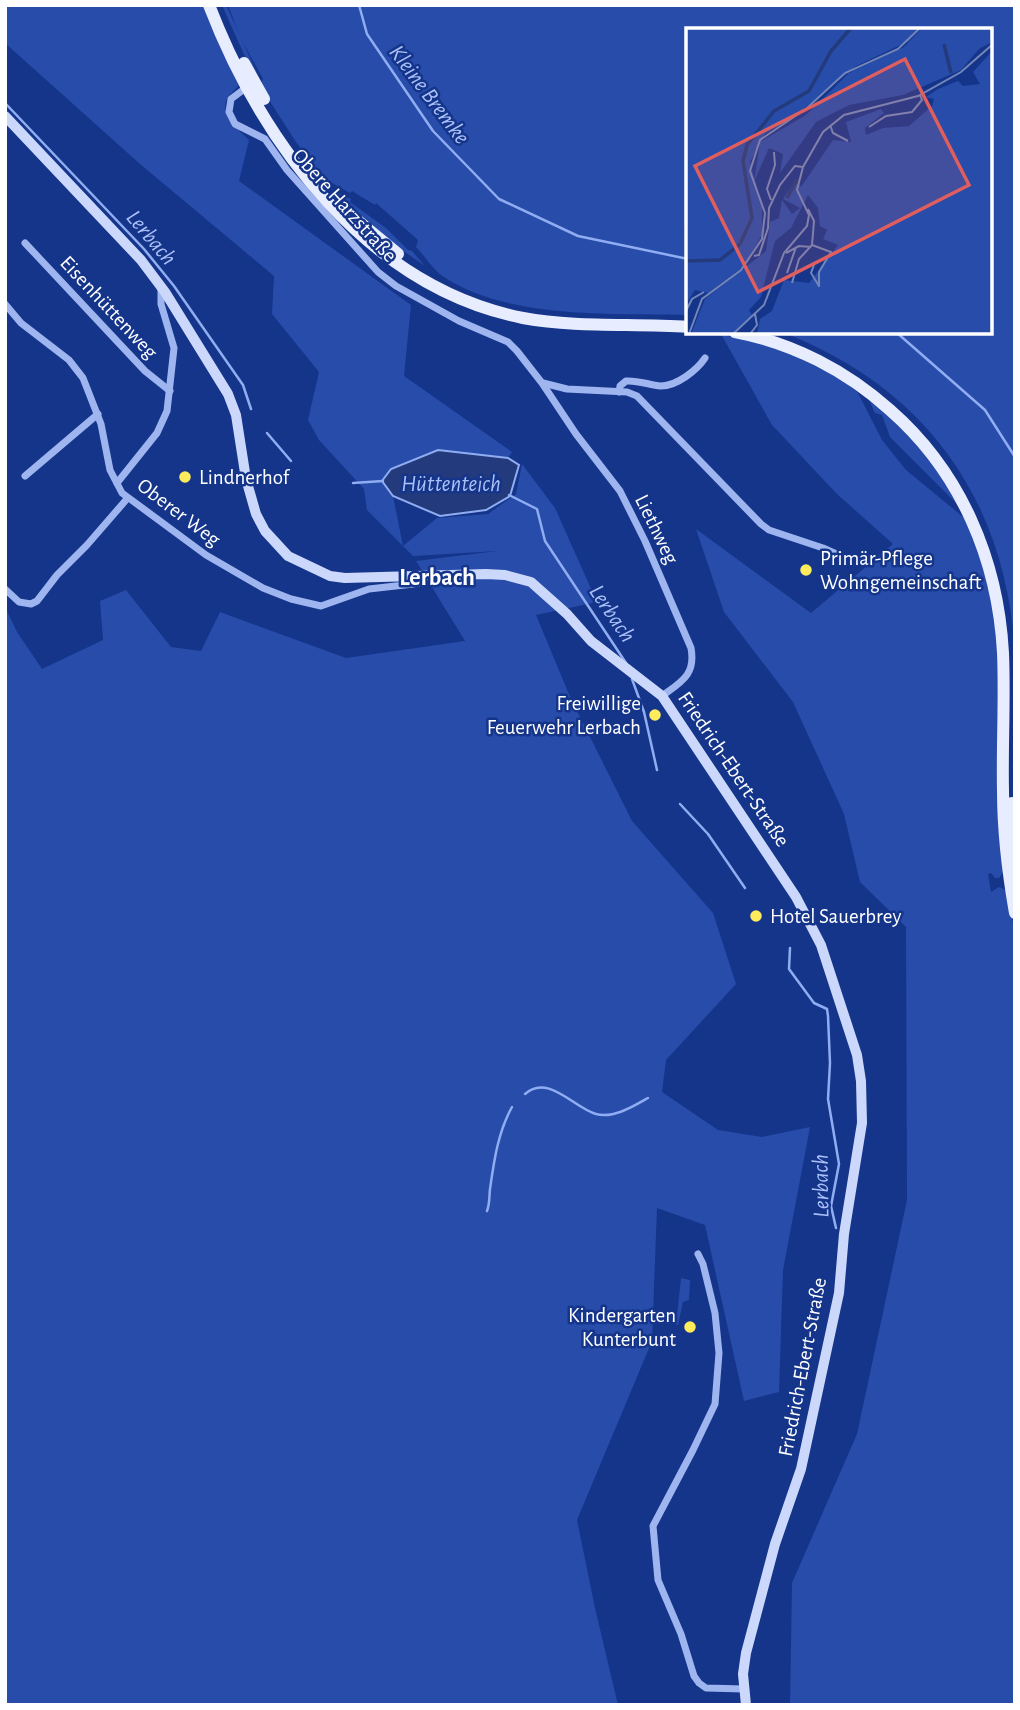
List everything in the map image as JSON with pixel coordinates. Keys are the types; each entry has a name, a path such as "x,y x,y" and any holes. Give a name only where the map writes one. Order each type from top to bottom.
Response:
{"main road":[{"path":"209,5 247,87 287,150 327,201 372,245 427,282 489,309 542,321 587,325 686,327"},
{"path":"218,5 263,99 306,163 351,214 401,256 451,285 522,309 576,316 686,319"},
{"path":"743,334 812,357 882,402 929,450 952,481 969,513 988,563 1001,631 1004,821 1015,913"},
{"path":"775,334 840,363 896,403 920,426 950,463 983,523 999,573 1009,630 1012,671 1011,790 1015,852"}],"street":[{"name":"Obere Harzstraße","path":"247,87 230,99 229,112 235,124 265,139 364,259 396,286 459,321 508,342 542,383"},
{"name":"Friedrich-Ebert-Straße","path":"5,116 141,260 161,286 228,394 236,415 246,479 256,514 276,544 300,564 330,576 505,575 531,583 557,605 591,641 662,696 796,897 826,959 857,1055 862,1081 861,1133 844,1234 839,1293 802,1469 775,1544 743,1666 746,1705"},
{"name":"Eisenhüttenweg","path":"25,243 145,371 170,391"},
{"path":"117,483 158,430 167,411 174,345 163,313 161,286"},
{"name":"Oberer Weg","path":"5,304 17,319 77,368 98,414 109,466 127,498 228,569 263,588 321,606 369,589 422,583 426,574"},
{"path":"619,392 620,386 626,381 662,386 671,384 705,358"},
{"path":"542,383 588,392 619,392 637,396 769,530 850,560"},
{"name":"Liethweg","path":"542,383 576,434 620,491 645,541 691,648 690,668 684,682 662,696"},
{"path":"26,476 98,414"},
{"path":"5,589 19,602 31,604 37,601 125,500"},
{"path":"698,1254 704,1264 715,1313 719,1353 715,1404 653,1526 658,1580 699,1683 706,1688 744,1689"}],"shaded area":[{"path":"5,5 205,5 239,85 228,97 226,110 227,116 249,140 239,181 411,305 404,376 512,452 508,458 438,450 382,481 393,496 403,546 367,510 364,489 319,440 308,420 319,372 272,314 274,276 140,164 5,43"},
{"path":"222,5 226,5 261,82 246,59"},
{"path":"228,5 1015,5 1015,651 1008,596 995,545 975,498 949,456 917,418 879,385 835,357 787,334 992,334 992,28 686,28 686,315 593,313 528,307 467,290 441,275 416,247 418,240 376,203 375,205 323,178 260,86 263,79 240,37"},
{"path":"334,191 351,199 350,202 386,228 425,266 379,234"},
{"path":"721,334 783,350 848,382 858,393 882,440 906,470 968,521 984,563 997,630 1004,871 999,878 988,874 991,892 999,887 1006,890 1015,932 1015,1705 790,1705 792,1583 857,1434 907,1200 906,927 860,882 844,814 793,702 724,612 696,529 811,613 893,544 837,494 772,425"},
{"path":"867,396 926,452 958,505 890,437 882,415 875,413"},
{"path":"522,464 555,508 597,602 536,615 571,699 632,821 713,913 736,984 666,1060 662,1092 718,1130 762,1137 810,1127 783,1270 779,1392 744,1401 705,1225 657,1208 652,1341 577,1520 618,1705 5,1705 5,607 17,632 42,669 103,640 100,601 126,590 171,647 201,651 220,612 346,658 465,641 416,561 497,551 413,556 403,546 437,518 488,514 516,494"},
{"path":"681,1278 690,1280 689,1300 683,1302 676,1325"}],"water":[{"name":"Hüttenteich","path":"438,450 508,458 519,465 510,496 486,510 440,516 393,496 382,481 391,469"}],"waterway":[{"name":"Kleine Bremke","path":"359,5 367,34 433,131 499,199 578,236 686,259"},
{"name":"Lerbach","path":"5,103 144,249 174,286 243,385 251,409"},
{"name":"Kleine Bremke","path":"898,334 985,410 1015,457"},
{"name":"Lerbach","path":"267,433 291,461"},
{"name":"Lerbach","path":"353,483 383,481"},
{"name":"Lerbach","path":"509,495 537,509 545,541 626,663"},
{"name":"Lerbach","path":"632,679 644,712 657,770"},
{"name":"Lerbach","path":"680,804 708,834 745,888"},
{"name":"Lerbach","path":"790,948 789,969 814,1003 827,1009 830,1063 828,1099 839,1164 831,1206 836,1228"},
{"path":"525,1094 543,1087 561,1094 588,1111 603,1115 623,1111 648,1098"},
{"path":"487,1211 497,1147 512,1107"}],"place":[{"name":"Lindnerhof","path":"185,477"},
{"name":"Primär-Pflege Wohngemeinschaft","path":"806,570"},
{"name":"Freiwillige Feuerwehr Lerbach","path":"655,715"},
{"name":"Hotel Sauerbrey","path":"756,916"},
{"name":"Kindergarten Kunterbunt","path":"690,1327"}],"district":[{"name":"Lerbach","path":"437,577"}]}
